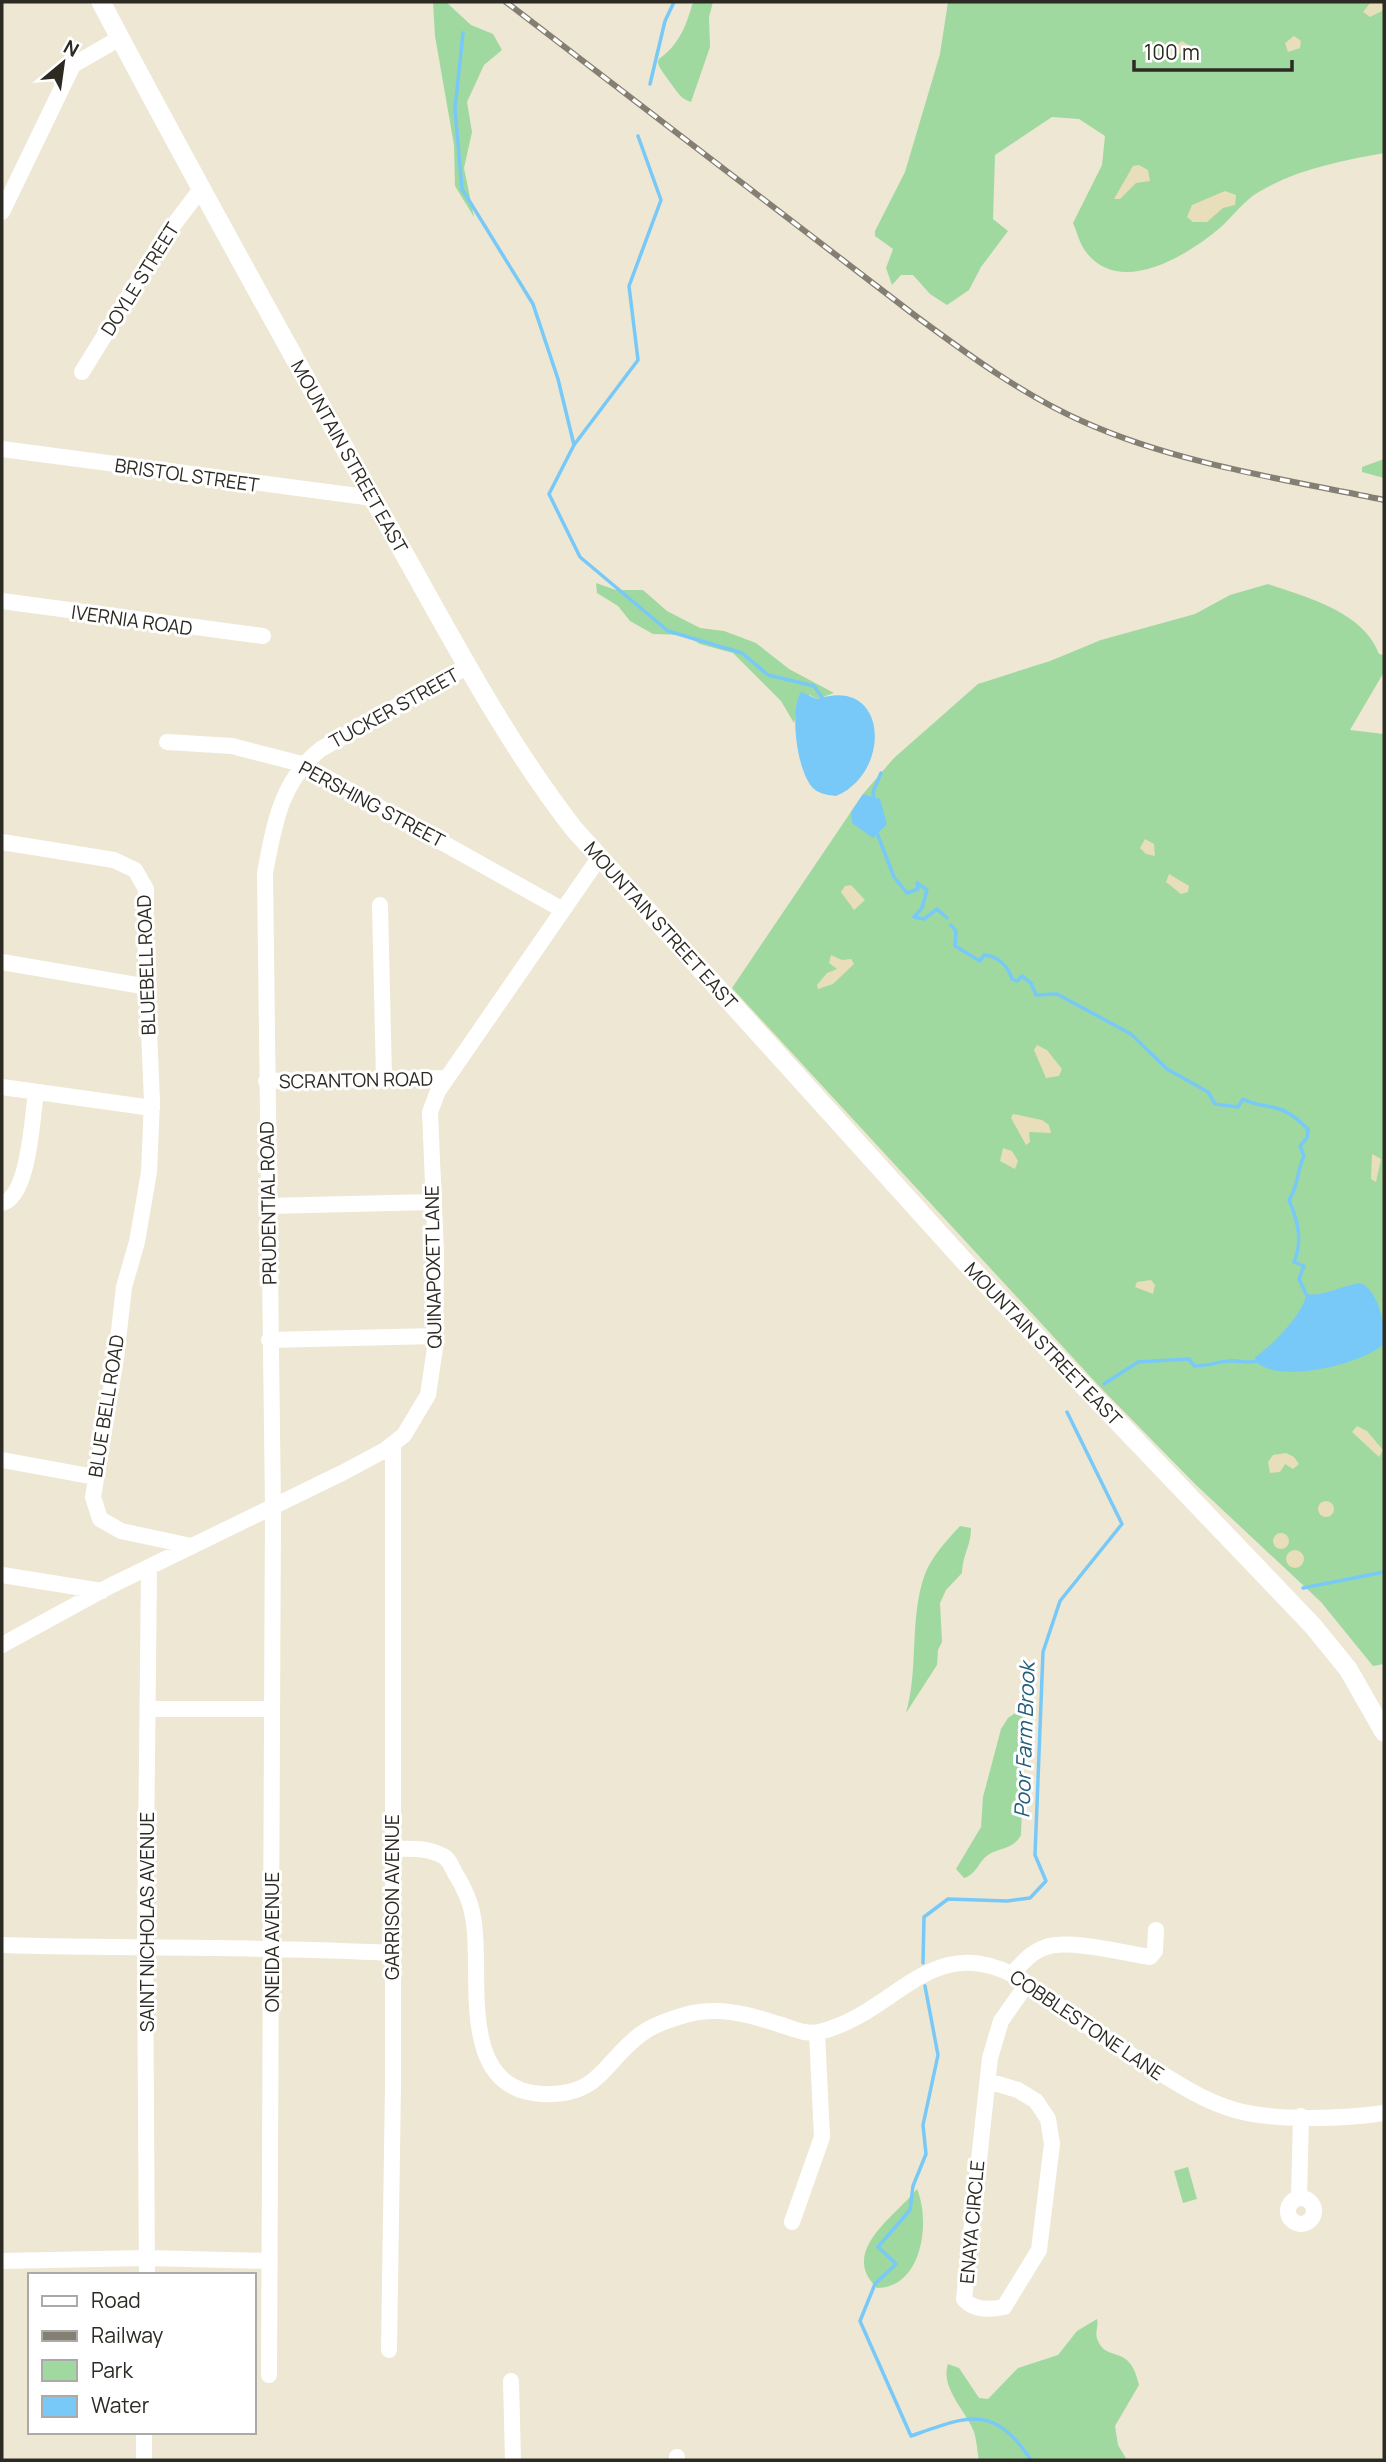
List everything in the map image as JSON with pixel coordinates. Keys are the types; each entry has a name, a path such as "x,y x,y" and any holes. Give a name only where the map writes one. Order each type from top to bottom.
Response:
{"main road":[{"name":"MOUNTAIN STREET EAST","path":"101,2 201,189 466,667 534,779 599,858 965,1262 1313,1626 1348,1669 1384,1732"}],"street":[{"path":"2,212 73,65 120,38"},
{"name":"DOYLE STREET","path":"82,372 169,231 201,189"},
{"name":"BRISTOL STREET","path":"2,449 373,498"},
{"name":"IVERNIA ROAD","path":"2,601 263,636"},
{"name":"TUCKER STREET","path":"264,899 265,873 280,804 302,764 321,748 466,667"},
{"name":"PERSHING STREET","path":"167,742 232,746 302,764 563,910"},
{"name":"BLUEBELL ROAD","path":"2,842 114,860 135,870 146,889 152,1108 145,1199"},
{"name":"QUINAPOXET LANE","path":"2,1645 191,1546 273,1508 393,1444 404,1435 428,1395 433,1372 436,1254 430,1112 446,1078 599,858"},
{"name":"PRUDENTIAL ROAD","path":"264,899 273,1508"},
{"path":"380,905 384,1079"},
{"path":"2,962 148,987"},
{"name":"SCRANTON ROAD","path":"266,1081 446,1078"},
{"path":"2,1087 152,1108"},
{"path":"2,1203 14,1198 22,1182 36,1093"},
{"name":"BLUE BELL ROAD","path":"145,1199 124,1287 116,1358 93,1497 100,1519 121,1531 191,1546"},
{"path":"268,1206 433,1202"},
{"path":"269,1340 435,1336"},
{"name":"GARRISON AVENUE","path":"389,2350 393,1444"},
{"path":"2,1461 95,1476"},
{"name":"ONEIDA AVENUE","path":"269,2375 273,1508"},
{"name":"SAINT NICHOLAS AVENUE","path":"147,2267 145,1949 149,1569"},
{"path":"2,1575 102,1591"},
{"path":"149,1710 271,1709"},
{"path":"391,1849 424,1849 446,1857 459,1879 474,1917 482,2048 494,2067 520,2090 541,2094 575,2093 595,2080 642,2033 685,2015 729,2011 809,2032 822,2137 792,2222"},
{"path":"1012,1974 1029,1955 1048,1946 1068,1945 1150,1957 1155,1951 1156,1930"},
{"path":"2,1945 145,1949 272,1947 391,1953"},
{"name":"COBBLESTONE LANE","path":"809,2032 851,2019 948,1963 972,1961 1000,1967 1193,2094 1238,2112 1352,2118 1384,2113"},
{"name":"ENAYA CIRCLE","path":"988,2081 1018,2091 1035,2101 1048,2119 1052,2144 1039,2250 1004,2307 989,2310 970,2305 964,2299 990,2058 1001,2021 1027,1983"},
{"path":"1299,2198 1301,2116"},
{"path":"2,2261 147,2267 270,2261"},
{"path":"511,2381 513,2460"},
{"path":"144,2434 144,2460"}],"green space":[{"path":"433,2 446,2 471,25 493,34 502,50 484,65 467,102 472,132 464,168 474,217 455,186 454,145 435,36"},
{"path":"693,2 713,2 709,17 710,47 691,102 678,93 658,63 679,37"},
{"path":"948,2 1384,2 1384,153 1303,172 1272,185 1252,196 1222,226 1174,259 1155,267 1118,271 1101,265 1086,252 1073,223 1102,165 1105,136 1079,119 1052,117 995,155 993,219 1008,231 981,267 969,290 947,305 930,294 913,275 901,275 892,285 886,268 893,249 875,236 875,231 905,172 940,54"},
{"path":"1384,459 1384,478 1362,472 1362,467"},
{"path":"596,583 616,590 643,590 667,611 700,628 724,631 756,643 789,669 834,693 817,699 810,695 799,703 794,723 781,701 733,653 700,644 684,635 653,634 630,621 618,606 597,593"},
{"path":"1268,584 1316,601 1348,617 1372,639 1379,654 1384,655 1384,672 1350,730 1384,734 1384,1664 1373,1666 1321,1602 1196,1485 1098,1385 732,988 863,794 894,758 978,684 1050,661 1101,640 1195,614 1230,595"},
{"path":"960,1526 971,1528 971,1534 962,1573 946,1590 940,1603 942,1642 938,1650 937,1665 906,1713 920,1591 932,1561"},
{"path":"1020,1710 1025,1723 1021,1835 1010,1846 988,1855 972,1874 964,1878 956,1869 981,1827 983,1797 1001,1729 1008,1718"},
{"path":"1188,2167 1197,2199 1183,2203 1174,2171"},
{"path":"917,2189 923,2218 919,2251 904,2277 892,2285 877,2288 867,2274 864,2261 867,2247 885,2222"},
{"path":"1097,2319 1098,2341 1107,2351 1125,2358 1135,2372 1139,2385 1115,2426 1118,2445 1127,2460 979,2460 974,2432 948,2382 948,2364 959,2368 979,2398 988,2399 1018,2368 1058,2355 1077,2331"}],"sand":[{"path":"1371,2 1381,2 1384,6 1382,11 1370,17 1363,12"},
{"path":"1294,36 1301,41 1300,48 1288,52 1285,43"},
{"path":"1182,41 1192,47 1174,57 1164,57 1165,53"},
{"path":"1139,165 1148,170 1150,181 1136,183 1120,199 1114,199 1133,166"},
{"path":"1225,191 1236,195 1235,205 1223,208 1207,222 1193,222 1187,217 1192,205"},
{"path":"1145,839 1154,844 1155,856 1146,854 1140,848"},
{"path":"1169,874 1189,886 1188,892 1181,894 1166,882"},
{"path":"851,885 865,900 854,910 841,892 845,886"},
{"path":"831,955 842,960 851,959 854,964 833,984 818,989 817,985 827,973 837,969 829,963"},
{"path":"1037,1045 1047,1050 1062,1069 1059,1076 1046,1078 1034,1050"},
{"path":"1013,1114 1042,1120 1049,1125 1051,1133 1029,1132 1030,1142 1026,1145 1011,1118"},
{"path":"1003,1148 1012,1151 1018,1161 1015,1169 1000,1161"},
{"path":"1372,1154 1381,1159 1376,1182 1371,1179"},
{"path":"1151,1280 1155,1285 1153,1294 1135,1287 1137,1282"},
{"path":"1357,1426 1367,1431 1383,1450 1379,1457 1352,1432"},
{"path":"1286,1453 1294,1457 1299,1464 1293,1469 1285,1464 1280,1472 1270,1473 1268,1462 1273,1455"},
{"path":"1326,1501 1332,1503 1332,1515 1326,1517 1320,1515 1318,1509 1320,1503"},
{"path":"1278,1533 1284,1533 1289,1541 1287,1547 1278,1549 1273,1544 1273,1538"},
{"path":"1295,1550 1301,1553 1304,1559 1301,1565 1295,1568 1289,1565 1286,1559 1289,1553"}],"water":[{"path":"801,692 817,699 841,695 858,701 869,713 874,730 874,749 867,768 854,784 836,796 814,789 803,770 795,727 797,701"},
{"path":"863,794 880,799 887,824 873,838 852,823 851,812"},
{"path":"1359,1283 1365,1285 1375,1297 1383,1321 1383,1345 1338,1365 1301,1372 1268,1368 1256,1362 1255,1357 1294,1319 1306,1294 1325,1293"}],"waterway":[{"path":"650,84 665,21 674,2"},
{"path":"463,33 455,109 462,189 533,304 558,379 574,445"},
{"path":"638,136 661,200 629,286 638,360 574,445 549,494 580,557 668,631 742,653 768,675 814,686 824,700"},
{"path":"874,801 873,792 881,773"},
{"path":"877,833 894,877 907,893 918,889 917,883 927,890 922,908 914,917 924,919 937,909 947,918"},
{"path":"951,925 956,931 955,946 980,961 984,955 998,960 1008,970 1012,979 1017,981 1022,976 1031,983 1036,995 1057,994 1131,1034 1167,1069 1208,1092 1215,1104 1238,1107 1243,1099 1285,1111 1308,1129 1307,1138 1300,1146 1304,1156 1289,1200 1298,1231 1294,1262 1304,1266 1299,1279 1308,1298"},
{"name":"Poor Farm Brook","path":"1104,1384 1138,1362 1189,1359 1194,1366 1229,1361 1257,1361"},
{"name":"Poor Farm Brook","path":"923,1963 924,1917 948,1899 1007,1901 1030,1898 1046,1881 1035,1855 1043,1652 1060,1601 1122,1524 1067,1412"},
{"path":"1303,1588 1384,1572"},
{"name":"Poor Farm Brook","path":"925,1986 938,2055 923,2125 926,2154 913,2186 910,2210 878,2247 896,2264 875,2284 860,2321 911,2436 948,2423 978,2419 1004,2429 1031,2460"}],"railway":[{"path":"506,2 917,317 1040,400 1084,422 1156,449 1232,469 1384,500"}]}
